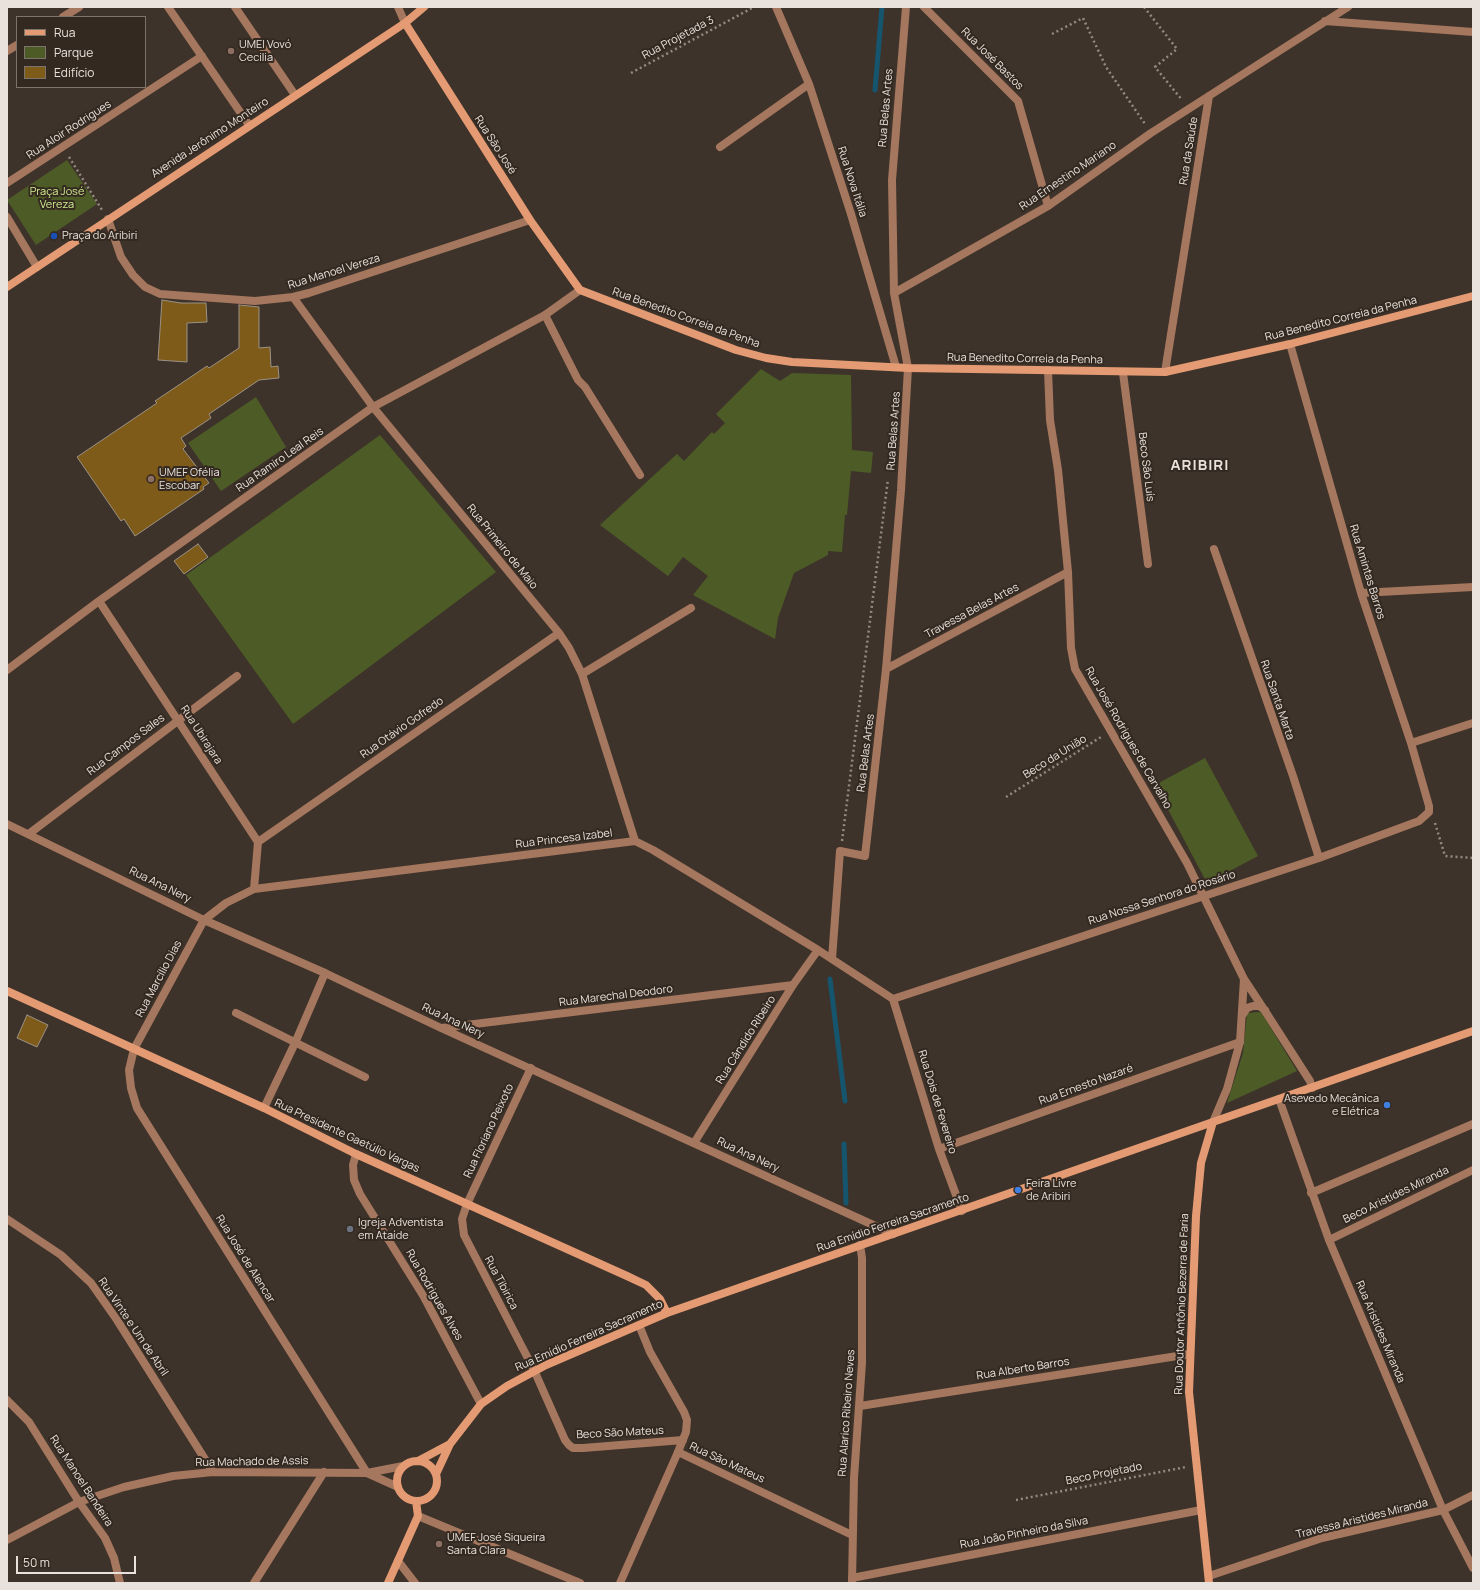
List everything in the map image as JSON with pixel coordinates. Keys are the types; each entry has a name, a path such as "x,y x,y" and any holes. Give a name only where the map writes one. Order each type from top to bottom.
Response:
{"street":[{"path":"65,16 79,7"},
{"path":"168,7 249,125"},
{"path":"235,7 296,95"},
{"name":"Rua São José","path":"398,7 404,23 530,220 580,290"},
{"name":"Avenida Jerônimo Monteiro","path":"7,287 404,23 424,7"},
{"name":"Rua Nova Itália","path":"776,7 809,84 851,214 896,367"},
{"name":"Rua Belas Artes","path":"840,851 865,856 886,669 901,490 908,368 894,293 892,180 906,7"},
{"name":"Rua José Bastos","path":"924,7 1018,101 1048,206"},
{"path":"1209,96 1348,7"},
{"path":"1325,21 1473,32"},
{"path":"7,51 16,46"},
{"name":"Rua Aloir Rodrigues","path":"7,183 202,56"},
{"path":"720,147 809,84"},
{"name":"Rua Ernestino Mariano","path":"894,293 1048,206 1151,133 1209,96"},
{"name":"Rua da Saúde","path":"1165,372 1209,96"},
{"path":"7,217 37,267"},
{"name":"Rua Manoel Vereza","path":"108,219 121,257 133,275 145,286 160,294 241,300 293,298 530,220"},
{"name":"Rua Benedito Correia da Penha","path":"580,290 736,350 766,358 792,362 908,368 1122,372 1165,372 1290,344 1473,296"},
{"name":"Rua Ramiro Leal Reis","path":"7,670 100,601 373,407 545,315 580,290"},
{"name":"Rua Primeiro de Maio","path":"293,298 373,407 559,633 582,674 635,841"},
{"path":"545,315 578,380 584,387 640,476"},
{"name":"Rua Amintas Barros","path":"1290,344 1361,593 1411,743 1429,806"},
{"name":"Rua José Rodrigues de Carvalho","path":"1048,370 1050,420 1058,470 1068,572 1071,648 1075,669 1112,731 1204,896 1244,979 1310,1081 1312,1088"},
{"name":"Beco São Luís","path":"1122,372 1148,564"},
{"name":"Rua Santa Marta","path":"1214,549 1293,776 1318,858"},
{"name":"Travessa Belas Artes","path":"886,669 1068,572"},
{"path":"1361,593 1473,587"},
{"name":"Rua Ubirajara","path":"100,601 258,842"},
{"path":"582,674 691,608"},
{"name":"Rua Otávio Gofredo","path":"258,842 559,633"},
{"name":"Rua Campos Sales","path":"30,833 178,719 237,676"},
{"path":"1411,743 1473,724"},
{"name":"Rua Nossa Senhora do Rosário","path":"893,999 1318,858 1419,820 1429,812 1429,806"},
{"name":"Rua Ana Nery","path":"7,824 30,833 204,920 325,973 441,1028 893,1234"},
{"path":"635,841 653,850 818,950 893,999"},
{"name":"Rua Princesa Izabel","path":"204,920 226,903 254,889 635,841"},
{"path":"254,889 258,842"},
{"path":"832,959 840,851"},
{"name":"Rua Marcílio Dias","path":"134,1049 204,920"},
{"name":"Rua Cândido Ribeiro","path":"694,1143 793,985 818,950"},
{"path":"264,1108 295,1043 325,973"},
{"name":"Rua José Rodrigues de Carvalho","path":"1214,1122 1226,1089 1240,1042 1244,979"},
{"name":"Rua Marechal Deodoro","path":"441,1028 793,985"},
{"name":"Rua Presidente Gaetúlio Vargas","path":"7,991 264,1108 356,1154 646,1285 660,1299 667,1313"},
{"name":"Rua Dois de Fevereiro","path":"893,999 939,1149 962,1211"},
{"path":"1242,1017 1248,1008 1253,1006 1259,1006 1266,1011"},
{"path":"236,1013 365,1077"},
{"name":"Rua Emídio Ferreira Sacramento","path":"436,1474 450,1444 481,1404 534,1370 667,1313 1473,1031"},
{"name":"Rua Ernesto Nazaré","path":"939,1149 1240,1042"},
{"name":"Rua José de Alencar","path":"134,1049 129,1070 131,1088 137,1108 367,1473"},
{"name":"Rua Floriano Peixoto","path":"467,1204 531,1068"},
{"name":"Rua Aristides Miranda","path":"1279,1099 1311,1193 1329,1240 1443,1510 1473,1568"},
{"name":"Rua Doutor Antônio Bezerra de Faria","path":"1209,1579 1196,1465 1190,1392 1190,1354 1196,1216 1201,1164 1214,1122"},
{"path":"1311,1193 1473,1124"},
{"name":"Rua Rodrigues Alves","path":"356,1154 353,1165 354,1180 360,1194 424,1297 481,1404"},
{"name":"Beco Aristides Miranda","path":"1329,1240 1472,1172"},
{"name":"Rua Tibirica","path":"467,1204 462,1219 464,1235 534,1370"},
{"name":"Rua Vinte e Um de Abril","path":"7,1219 61,1255 91,1283 117,1320 213,1472"},
{"name":"Rua Alarico Ribeiro Neves","path":"852,1581 852,1535 856,1443 860,1406 862,1363 862,1258 860,1245"},
{"path":"639,1325 650,1352 687,1420 686,1432 678,1452"},
{"name":"Rua Alberto Barros","path":"860,1406 1190,1354"},
{"name":"Beco São Mateus","path":"534,1370 565,1440 573,1448 683,1440"},
{"name":"Rua Manoel Bandeira","path":"7,1400 29,1422 79,1502 105,1538 114,1558 120,1583"},
{"name":"Rua Emídio Ferreira Sacramento","path":"418,1461 450,1444"},
{"name":"Rua São Mateus","path":"620,1583 678,1452 852,1535"},
{"path":"418,1461 429,1464 436,1474 437,1483 433,1493 425,1499 416,1501 405,1497 398,1487 397,1476 403,1466 410,1462 418,1461"},
{"name":"Rua Machado de Assis","path":"7,1540 79,1502 124,1487 166,1478 213,1472 367,1473 403,1466"},
{"path":"254,1583 324,1472"},
{"name":"Rua Machado de Assis","path":"367,1473 398,1487"},
{"name":"Travessa Aristides Miranda","path":"1209,1579 1322,1538 1443,1510 1473,1495"},
{"path":"388,1583 418,1516 416,1501"},
{"name":"Rua João Pinheiro da Silva","path":"852,1581 1201,1510"},
{"path":"418,1516 580,1583"},
{"path":"398,1561 415,1583"}],"path":[{"name":"Rua Projetada 3","path":"631,73 754,7"},
{"path":"1144,7 1177,49 1155,67 1189,108"},
{"path":"1052,34 1083,18 1106,67 1151,133"},
{"path":"63,147 108,219"},
{"name":"Rua Belas Artes","path":"840,851 889,472"},
{"name":"Beco da União","path":"1006,797 1112,731"},
{"path":"1429,806 1445,856 1473,858"},
{"name":"Beco Projetado","path":"1016,1500 1196,1465"}],"green space":[{"name":"Praça José Vereza","path":"67,160 97,204 36,245 7,200"},
{"path":"761,369 780,381 792,373 851,375 852,450 873,452 871,473 851,471 842,552 828,551 828,555 794,573 778,618 775,639 693,595 708,576 683,557 668,576 600,525 677,454 684,461 712,432 714,434 725,423 716,414"},
{"path":"256,397 286,447 221,491 188,443"},
{"path":"380,435 496,572 293,724 186,575"},
{"path":"1205,758 1258,856 1207,883 1155,785"},
{"path":"1261,1012 1297,1071 1227,1103 1243,1053 1247,1013"}],"building":[{"path":"162,300 181,303 206,303 207,322 187,323 187,362 158,360"},
{"name":"UMEF Ofélia Escobar","path":"239,305 259,307 259,348 270,347 271,367 278,366 279,378 259,380 209,414 211,418 181,438 186,446 183,449 209,483 203,487 204,489 135,536 124,519 121,521 77,457 157,403 155,401 207,366 209,368 239,348"},
{"path":"198,544 208,557 184,574 174,561"},
{"path":"27,1015 48,1025 37,1047 17,1038"}],"waterway":[{"path":"875,90 882,7"},
{"path":"830,979 845,1101"},
{"path":"844,1144 846,1203"}],"place":[{"name":"UMEI Vovó Cecilia","path":"231,51"},
{"name":"Praça do Aribiri","path":"54,236"},
{"name":"UMEF Ofélia Escobar","path":"151,479"},
{"name":"Asevedo Mecânica e Elétrica","path":"1387,1105"},
{"name":"Feira Livre de Aribiri","path":"1018,1190"},
{"name":"Igreja Adventista em Ataíde","path":"350,1229"},
{"name":"UMEF José Siqueira Santa Clara","path":"439,1544"}],"district":[{"name":"ARIBIRI","path":"1200,466"}]}
